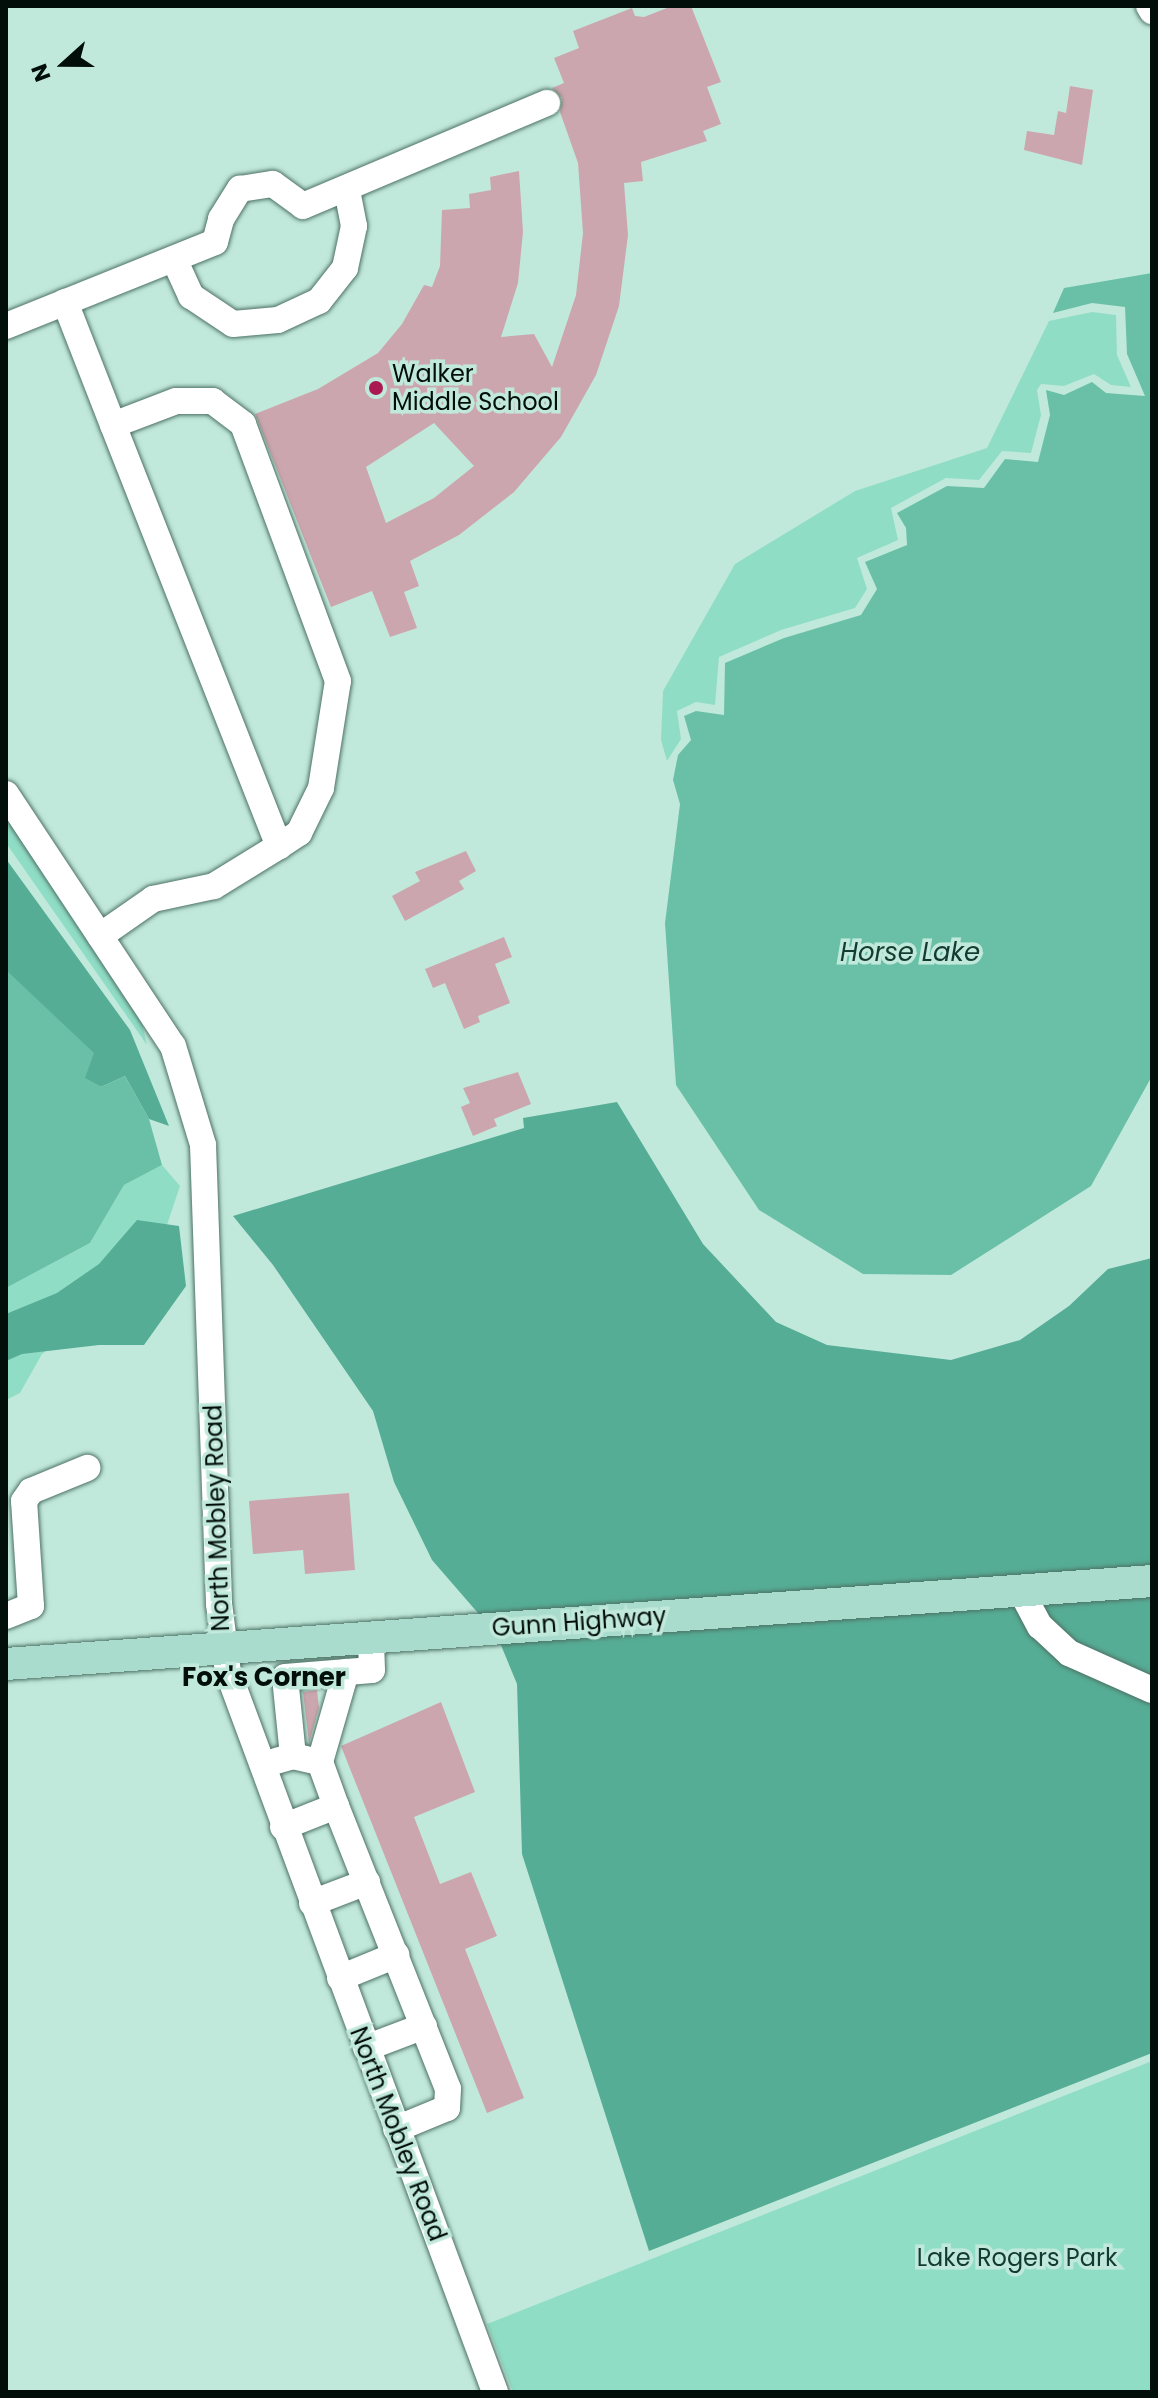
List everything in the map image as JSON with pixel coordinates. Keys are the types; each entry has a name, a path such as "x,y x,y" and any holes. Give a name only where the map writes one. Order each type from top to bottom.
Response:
{"main road":[{"name":"Gunn Highway","path":"6,1664 1152,1581"}],"street":[{"path":"6,326 215,242 221,219 240,189 273,184 303,206 547,103"},
{"path":"174,259 191,296 233,324 278,320 319,301 345,268 354,226 347,189"},
{"path":"65,302 279,846"},
{"path":"100,936 153,899 214,886 299,833 321,788 338,681 243,424 213,401 176,401 113,425"},
{"name":"North Mobley Road","path":"6,794 173,1046 203,1145 223,1648 260,1766 495,2392"},
{"path":"6,1616 31,1606 24,1501 31,1491 87,1468"},
{"path":"1021,1591 1040,1626 1069,1653 1152,1690"},
{"path":"285,1677 372,1670 371,1637"},
{"path":"280,1644 293,1756"},
{"path":"6,1652 6,1664"},
{"path":"346,1672 320,1762 448,2089 447,2108 396,2129"},
{"path":"260,1766 293,1756 320,1762"},
{"path":"283,1827 336,1806"},
{"path":"312,1903 367,1882"},
{"path":"340,1978 396,1955"},
{"path":"366,2048 424,2026"}],"green space":[{"path":"1092,312 1116,315 1117,355 1131,387 1111,385 1094,374 1064,386 1041,384 1037,390 1041,415 1031,453 1002,451 979,480 946,478 891,508 898,540 857,558 867,589 855,608 781,630 719,657 715,705 696,702 677,711 681,739 667,761 661,740 663,691 735,564 855,491 987,448 1049,321"},
{"path":"6,813 140,1015 147,1045 6,843"},
{"path":"162,1165 180,1186 163,1237 89,1318 42,1354 20,1393 6,1400 6,1288 90,1243 124,1185"},
{"name":"Lake Rogers Park","path":"1152,2061 1152,2392 513,2392 487,2324"}],"shaded area":[{"path":"6,859 130,1030 169,1126 149,1119 125,1076 101,1087 84,1078 6,970"},
{"path":"617,1102 703,1244 776,1322 827,1345 951,1360 1020,1340 1069,1306 1108,1269 1152,1258 1152,1572 484,1620 432,1560 394,1482 373,1411 273,1265 233,1216 524,1128 523,1118"},
{"path":"137,1220 179,1226 186,1286 144,1345 99,1345 22,1354 6,1361 6,1314 57,1293 99,1264"},
{"path":"1152,1591 1152,2053 649,2251 522,1854 517,1684 498,1638"}],"water":[{"name":"Horse Lake","path":"1152,273 1152,1076 1091,1186 951,1275 863,1274 759,1210 676,1085 665,923 680,804 673,780 678,755 691,740 684,716 696,711 724,715 725,663 784,638 861,615 877,589 865,562 907,545 906,528 897,513 947,486 984,488 1005,459 1038,462 1050,415 1046,390 1064,395 1092,382 1106,393 1145,396 1127,354 1125,307 1092,303 1053,313 1064,288"},
{"path":"6,970 94,1053 85,1078 101,1087 125,1076 149,1119 162,1165 124,1185 90,1243 6,1288"}],"building":[{"path":"672,6 691,6 721,82 707,87 721,124 703,131 707,141 641,162 643,181 624,183 628,235 619,306 596,375 561,437 514,492 459,535 410,561 419,586 404,592 417,628 390,637 372,591 331,607 255,414 318,389 378,353 402,324 424,285 432,287 440,266 442,210 470,208 469,194 491,190 490,177 519,171 523,232 518,283 501,337 534,334 552,367 576,295 583,233 578,163 560,112 562,98 552,88 564,83 554,58 579,48 573,31 632,8 635,16 644,17","holes":["434,423 474,466 434,498 386,523 366,467"]},
{"path":"1070,86 1093,90 1082,165 1024,150 1027,131 1054,135 1058,111 1066,113"},
{"path":"466,851 476,871 459,881 464,889 405,921 392,896 420,881 415,872"},
{"path":"504,937 512,957 495,964 510,1003 478,1016 480,1022 464,1029 445,983 433,988 425,969"},
{"path":"518,1072 531,1104 494,1119 497,1126 473,1136 461,1107 470,1103 463,1088"},
{"path":"349,1493 355,1570 305,1574 303,1550 253,1554 249,1501"},
{"path":"317,1690 319,1708 309,1743 303,1692"},
{"path":"441,1702 475,1792 414,1817 440,1884 471,1872 497,1936 465,1949 524,2098 487,2113 341,1746"}],"place":[{"name":"Walker Middle School","path":"376,388"}],"district":[{"name":"Fox's Corner","path":"264,1678"}]}
